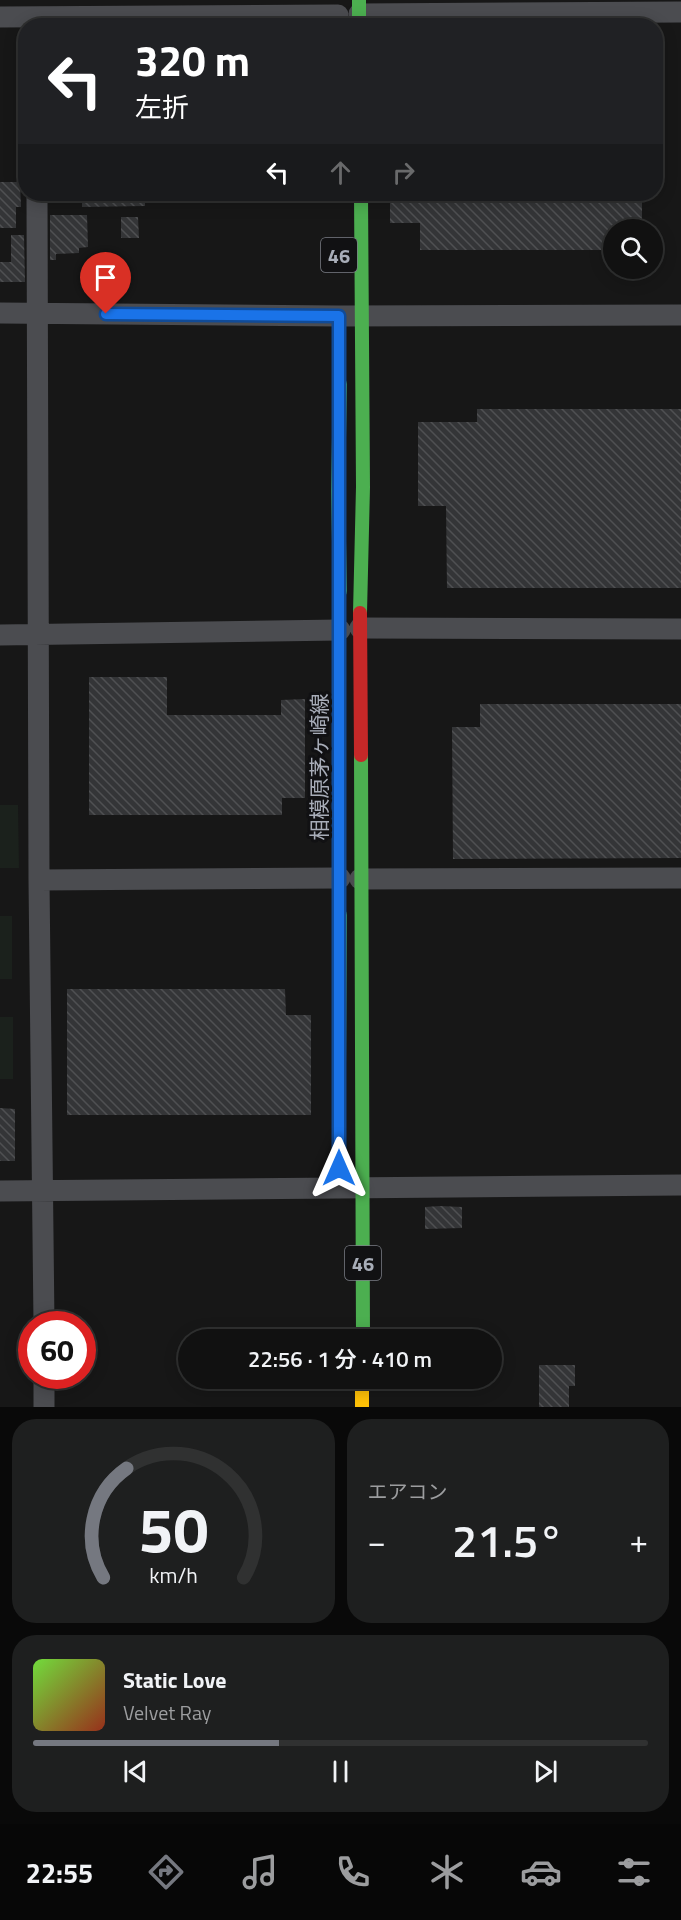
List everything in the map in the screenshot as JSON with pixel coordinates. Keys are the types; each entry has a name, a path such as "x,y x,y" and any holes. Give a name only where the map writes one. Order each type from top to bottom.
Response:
{"main road":[{"name":"相模原茅ヶ崎線","path":"344,625 363,487 360,201"},
{"name":"相模原茅ヶ崎線","path":"339,1075 344,883 344,625 338,490 340,370"},
{"name":"相模原茅ヶ崎線","path":"344,883 363,985 360,1065 363,1329"},
{"path":"362,1389 362,1407"}],"street":[{"path":"359,13 681,12"},
{"path":"0,16 338,13"},
{"path":"37,201 39,880 44,1311"},
{"path":"0,313 339,318 361,315 681,315"},
{"path":"0,635 344,625 681,629"},
{"path":"39,880 344,883 381,879 681,878"},
{"path":"0,1191 340,1190 362,1187 681,1185"},
{"path":"44,1389 44,1407"}],"shaded area":[{"path":"0,805 18,805 19,868 0,868"},
{"path":"0,916 12,916 12,979 0,979"},
{"path":"0,1017 13,1017 13,1079 0,1079"}],"building":[{"path":"0,182 18,182 18,201 21,201 21,207 16,207 16,228 0,228"},
{"path":"82,201 145,201 145,206 82,207"},
{"path":"390,201 642,201 642,219 603,219 603,250 420,250 420,223 390,223"},
{"path":"50,215 87,215 88,247 79,248 79,253 56,254 56,260 50,260"},
{"path":"121,217 138,217 139,238 121,238"},
{"path":"11,235 24,235 25,282 0,282 0,262 11,262"},
{"path":"477,409 681,409 681,588 447,588 446,506 418,506 418,422 477,422"},
{"path":"89,677 167,677 167,715 281,715 281,700 305,699 305,798 282,798 282,815 89,815"},
{"path":"480,704 681,704 681,858 453,859 452,727 480,727"},
{"path":"67,989 285,989 286,1015 311,1015 311,1115 67,1115"},
{"path":"0,1108 15,1109 15,1161 0,1161"},
{"path":"425,1207 462,1207 462,1228 425,1229"},
{"path":"539,1365 575,1365 575,1386 569,1386 569,1407 539,1407"}],"traffic: fast":[{"path":"359,0 359,18"},
{"path":"360,613 363,487 361,201"},
{"path":"340,384 338,491 340,591"},
{"path":"361,755 363,1329"},
{"path":"339,1065 340,915"}],"traffic: slow":[{"path":"362,1389 362,1407"}],"traffic: jam":[{"path":"360,613 361,755"}],"route":[{"path":"106,314 339,316 339,1168"}]}
